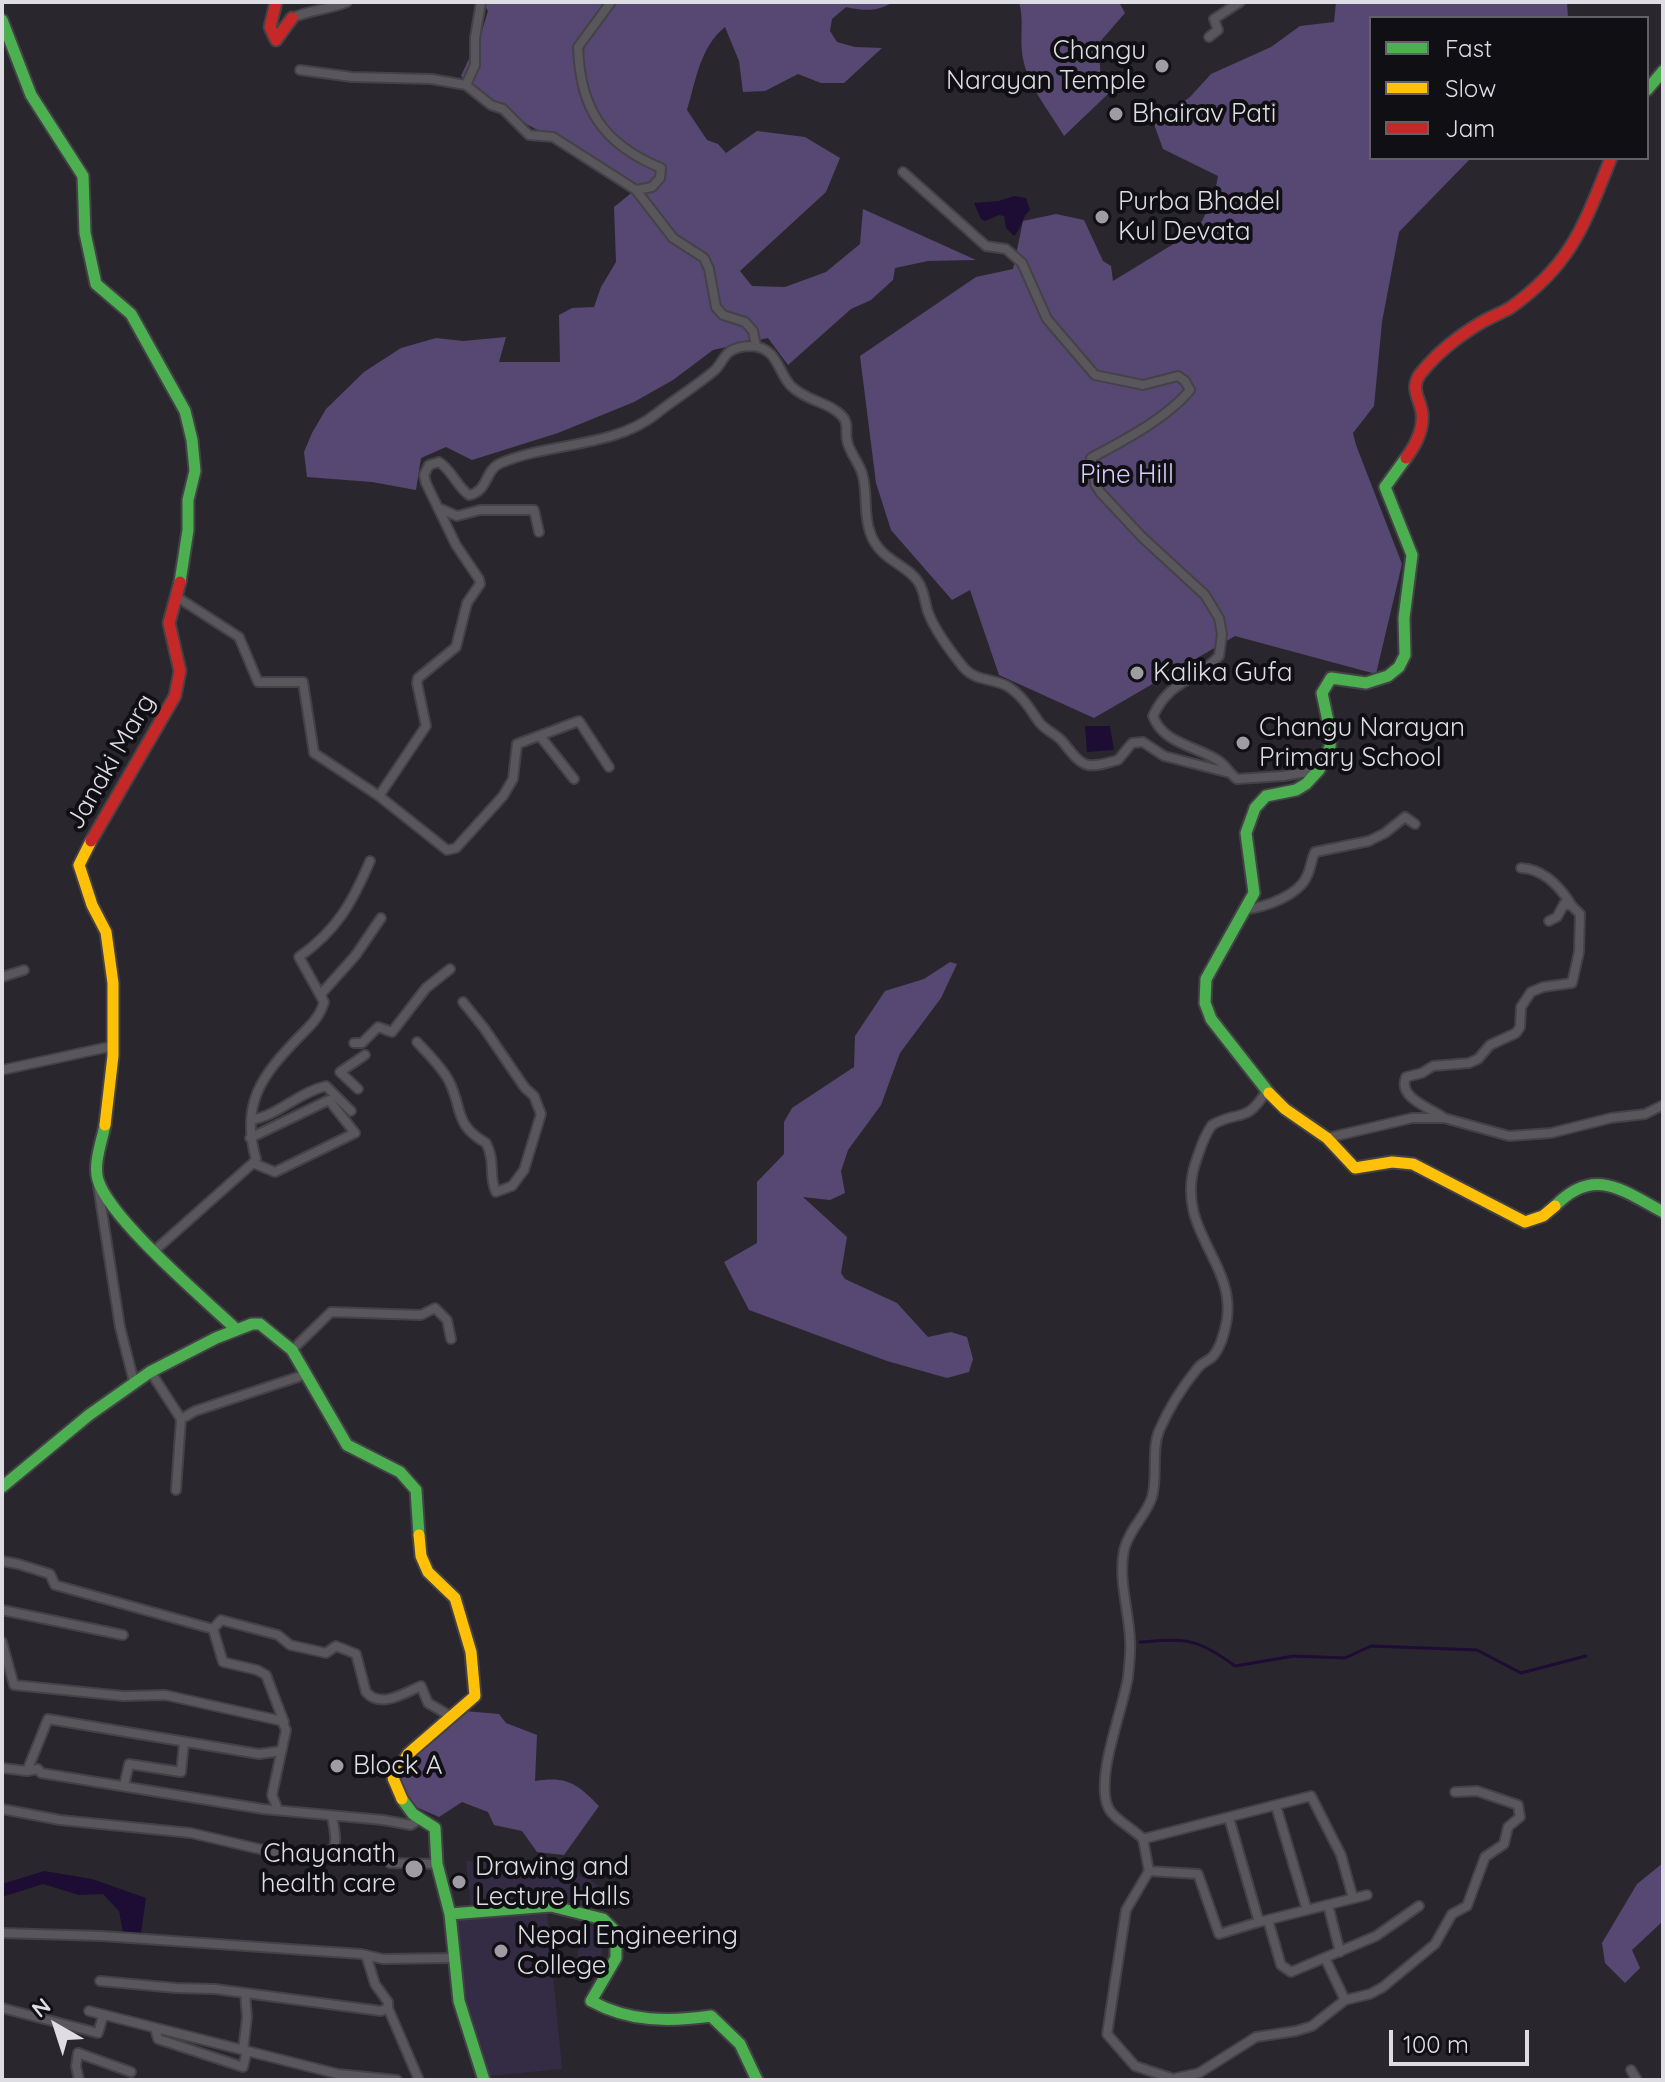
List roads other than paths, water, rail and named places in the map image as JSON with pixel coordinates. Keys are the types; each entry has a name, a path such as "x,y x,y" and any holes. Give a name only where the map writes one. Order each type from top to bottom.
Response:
{"street":[{"path":"276,2 269,27 271,36 276,40 292,18 347,2"},
{"path":"466,85 475,65 475,38 481,2"},
{"path":"611,2 578,47 581,84 593,116 610,139 640,159 661,168 660,178 652,187 636,190"},
{"path":"1209,37 1218,30 1214,19 1240,2"},
{"name":"Janaki Marg","path":"2,20 31,95 83,176 85,233 96,284 131,314 185,411 190,426 195,471 188,500 188,530 177,597 169,623 180,671 175,696 79,865 80,876 106,932 111,955 113,1046 108,1110 96,1170 98,1182"},
{"path":"300,70 352,77 431,79 466,85 491,105 503,109 529,135 553,137 636,190 673,238 704,258 716,307 723,315 745,322 753,331 756,346"},
{"path":"1649,88 1663,71"},
{"path":"1610,160 1581,231 1555,271 1508,309 1456,339 1416,380 1414,392 1423,420 1420,431 1414,447 1385,487 1412,555 1404,618 1405,655 1399,667 1388,676 1366,683 1331,678 1322,693 1331,735 1330,747 1319,770 1313,779 1296,790 1266,796 1255,808 1246,833 1254,893 1206,979 1207,1011 1267,1090 1285,1109 1327,1138 1355,1168 1392,1162 1413,1164 1525,1222 1542,1219 1571,1189 1602,1182 1663,1212"},
{"path":"903,172 986,246 1006,249 1022,263 1047,319 1095,375 1143,385 1178,376 1185,381 1190,390 1182,400 1138,432 1091,458 1095,484 1100,492 1142,537 1205,595 1219,618 1222,634 1219,656 1203,670 1174,686 1160,701 1153,716 1156,725 1179,743 1209,755 1237,779 1319,770"},
{"path":"379,796 426,726 418,678 456,647 467,603 480,584 456,545 426,483 424,475 429,465 439,462 444,465 464,491 469,495 476,494 482,491 491,470 497,465 636,427 717,369 727,353 739,346 756,346 771,353 778,361 782,374 804,396 843,416 847,425 846,438 862,472 869,531 875,544 920,584 934,625 964,668 977,679 1006,685 1081,763 1087,765 1118,760 1132,743 1143,742 1164,756 1230,773"},
{"path":"439,508 457,516 480,510 534,510 539,532"},
{"path":"177,597 239,637 258,682 303,682 314,753 379,796 447,850 456,848 503,796 513,779 517,744 579,721 609,767"},
{"path":"540,736 574,779"},
{"path":"1247,909 1268,904 1297,889 1307,878 1315,852 1369,841 1405,817 1415,824"},
{"path":"154,1251 256,1159 250,1138 254,1099 271,1065 318,1017 324,1002 299,957 324,938 343,916 370,861"},
{"path":"1521,868 1529,868 1547,877 1562,889 1580,914 1579,952 1572,983 1531,992 1521,1007 1520,1027 1516,1033 1490,1045 1478,1059 1469,1063 1433,1066 1406,1077 1403,1087 1415,1101 1444,1118 1509,1136 1551,1133 1611,1118 1645,1114 1663,1105"},
{"path":"1549,921 1557,917 1564,904 1572,906"},
{"path":"321,994 355,956 381,918"},
{"path":"354,1043 362,1043 378,1027 392,1032 426,988 450,969"},
{"path":"2,977 24,970"},
{"path":"417,1042 449,1082 460,1121 472,1135 486,1143 494,1166 491,1180 496,1192 512,1186 524,1170 541,1114 534,1096 463,1002"},
{"path":"2,1070 113,1046"},
{"path":"358,1089 340,1072 365,1055"},
{"path":"251,1120 265,1118 304,1094 326,1086 351,1111"},
{"path":"1267,1090 1252,1111 1212,1125 1202,1141 1189,1196 1201,1238 1224,1284 1227,1320 1218,1348 1191,1376 1158,1435 1153,1494 1148,1507 1129,1534 1123,1554 1130,1641 1127,1678 1109,1755 1105,1790 1113,1816 1143,1839 1149,1871 1126,1910 1107,2034 1135,2066 1177,2079 1199,2073 1256,2037 1312,2026 1345,2000 1370,1994 1383,1987 1435,1944 1452,1914 1467,1906 1485,1857 1504,1844 1508,1827 1520,1817 1518,1805 1477,1791 1455,1792"},
{"path":"250,1138 329,1100 355,1133 275,1172 253,1163"},
{"path":"1327,1138 1412,1118 1444,1118"},
{"path":"98,1182 117,1211 154,1251 236,1329"},
{"path":"98,1182 120,1327 134,1382"},
{"path":"292,1350 331,1312 421,1315 435,1308 447,1320 451,1339"},
{"path":"2,1487 68,1429 168,1359 236,1329 260,1324 292,1350 347,1445 400,1472 416,1490 421,1556 428,1572 455,1598 471,1652 475,1696 408,1754 393,1778 400,1800 418,1820 435,1828 437,1864 450,1914 459,2001 484,2080"},
{"path":"150,1371 181,1419 176,1490"},
{"path":"181,1419 195,1411 307,1374"},
{"path":"2,1561 50,1574 55,1585 213,1629"},
{"path":"2,1610 123,1635"},
{"path":"213,1629 221,1620 278,1635 290,1645 326,1653 336,1646 356,1654 370,1697 387,1700 421,1686 428,1703 452,1717"},
{"path":"213,1629 223,1662 266,1675 285,1724 272,1795 278,1810"},
{"path":"2,1642 14,1685 123,1696 148,1693 165,1695 285,1724"},
{"path":"27,1771 48,1719 259,1754 281,1751"},
{"path":"124,1786 129,1764 181,1772 184,1743"},
{"path":"2,1768 38,1769 41,1773 278,1810 411,1825 418,1820"},
{"path":"1143,1839 1311,1796 1341,1855 1353,1898"},
{"path":"1276,1806 1307,1910"},
{"path":"2,1809 60,1820 191,1833 268,1851 318,1858 330,1855 334,1849 336,1840 332,1816"},
{"path":"1229,1818 1264,1921 1285,1970 1298,1970 1376,1936 1419,1906"},
{"path":"390,1863 437,1864"},
{"path":"1149,1871 1198,1874 1219,1934 1367,1895"},
{"path":"1328,1905 1340,1952"},
{"path":"450,1914 551,1906 603,1919 616,1932 616,1958 591,2001 610,2013 674,2022 711,2016 728,2028 751,2057 757,2080"},
{"path":"2,1933 102,1936 366,1955 383,1959 454,1958"},
{"path":"366,1955 375,1984 388,2002 419,2080"},
{"path":"1325,1958 1345,2000"},
{"path":"100,1981 245,1993 357,2009 381,2011 388,2008"},
{"path":"155,2028 158,2039 243,2067 247,2017 245,1993"},
{"path":"2,2008 98,2033 103,2016"},
{"path":"89,2011 245,2050 337,2077 397,2080"},
{"path":"79,2080 76,2066 78,2053 131,2072"},
{"path":"1631,2070 1637,2080"}],"waterway":[{"path":"1140,1642 1190,1642 1235,1666 1294,1656 1345,1658 1371,1646 1477,1650 1521,1673 1586,1656"}],"place":[{"name":"Changu Narayan Temple","path":"1162,66"},
{"name":"Bhairav Pati","path":"1116,114"},
{"name":"Purba Bhadel Kul Devata","path":"1102,217"},
{"name":"Kalika Gufa","path":"1137,673"},
{"name":"Changu Narayan Primary School","path":"1243,743"},
{"name":"Block A","path":"337,1766"},
{"name":"Chayanath health care","path":"414,1869"},
{"name":"Drawing and Lecture Halls","path":"459,1882"},
{"name":"Nepal Engineering College","path":"501,1951"}],"park label":[{"name":"Pine Hill","path":"1127,475"}]}
